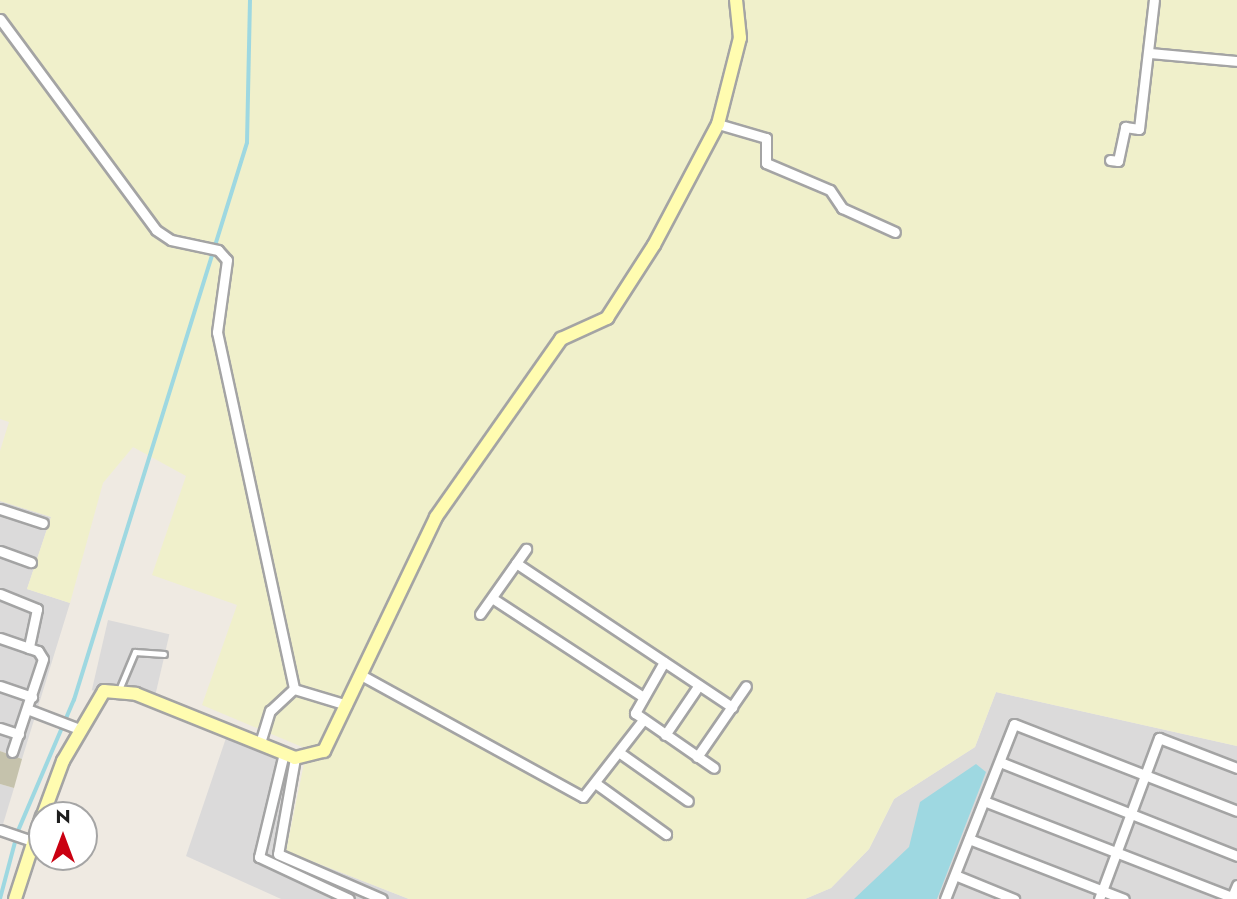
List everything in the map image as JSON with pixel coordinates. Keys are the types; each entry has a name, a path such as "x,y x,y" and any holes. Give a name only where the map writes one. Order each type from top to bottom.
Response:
{"street":[{"path":"47,801 74,727 97,695 119,690 290,755 324,751 436,517 561,339 607,318 620,302 718,124 740,38 736,0"},
{"path":"1110,160 1118,161 1125,127 1139,129 1154,0"},
{"path":"0,19 156,230 218,250 227,260 228,276 217,332 294,689"},
{"path":"1149,53 1237,61"},
{"path":"718,124 766,138 766,163 830,190 842,208 895,232"},
{"path":"0,509 43,523"},
{"path":"480,614 526,550"},
{"path":"0,551 32,562"},
{"path":"516,564 732,707"},
{"path":"0,594 37,609 29,648"},
{"path":"492,598 642,696"},
{"path":"0,638 29,648 43,659 12,751"},
{"path":"664,662 635,710 643,720 713,768"},
{"path":"361,675 582,797 597,785 643,720"},
{"path":"665,735 699,685"},
{"path":"0,686 32,697"},
{"path":"697,757 746,686"},
{"path":"294,689 347,705"},
{"path":"260,743 270,711 294,689"},
{"path":"27,709 74,727"},
{"path":"945,899 1014,724 1237,811"},
{"path":"0,728 19,734"},
{"path":"1100,895 1159,738 1237,768"},
{"path":"620,753 688,801"},
{"path":"290,755 259,857 349,899"},
{"path":"290,755 278,853 382,899"},
{"path":"1000,762 1237,856"},
{"path":"597,785 666,834"},
{"path":"984,801 1235,898 1237,885"},
{"path":"2,830 28,839 15,899"},
{"path":"969,839 1100,895 1124,899"},
{"path":"955,875 1014,899"}],"lane":[{"path":"119,690 135,652 163,654"}],"shaded area":[{"path":"0,501 51,517 27,589 70,603 22,759 0,751"},
{"path":"108,620 169,634 153,704 92,690"},
{"path":"996,692 1237,746 1237,899 805,899 831,888 869,849 894,799 975,747"},
{"path":"226,738 300,769 286,851 409,899 281,899 186,856"},
{"path":"0,751 22,759 14,788 0,784"},
{"path":"0,784 14,788 0,834"}],"green space":[{"path":"0,0 1237,0 1237,746 996,692 975,747 894,799 869,849 831,888 805,899 409,899 286,851 307,749 202,705 237,605 152,575 186,476 133,447 103,483 70,603 27,589 51,517 0,501 0,451 9,422 0,419"}],"water":[{"path":"976,764 986,772 937,899 854,899 909,847 920,802"}],"waterway":[{"path":"0,899 18,831 74,700 247,143 250,0"}]}
